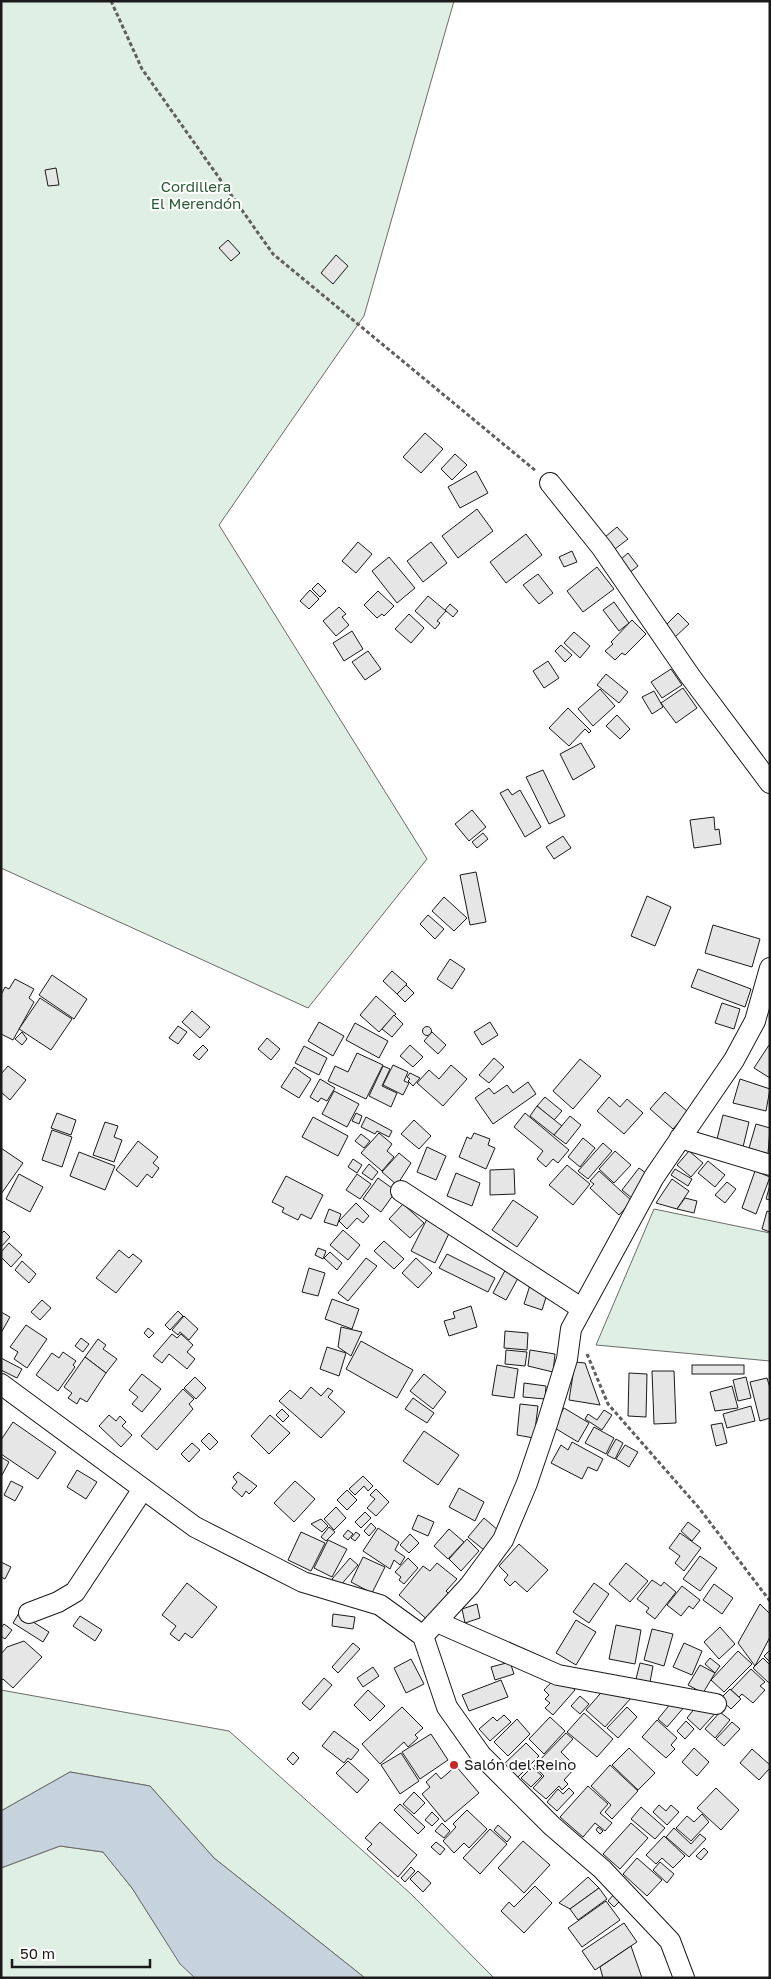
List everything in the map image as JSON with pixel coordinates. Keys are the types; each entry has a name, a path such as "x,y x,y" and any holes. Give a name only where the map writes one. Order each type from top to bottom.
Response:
{"street":[{"path":"550,483 602,548 690,676 770,782"},
{"path":"430,1629 470,1585 503,1540 527,1483 547,1424 567,1359 571,1329 654,1178 734,1060 755,1021 770,968"},
{"path":"680,1138 770,1165"},
{"path":"401,1191 581,1308"},
{"path":"2,1386 195,1527 303,1582 380,1605 430,1629 558,1675 716,1704"},
{"path":"30,1613 58,1602 75,1592 143,1489"},
{"path":"430,1629 447,1707 481,1755 552,1826 602,1869 670,1941 684,1978"}],"path":[{"path":"111,1 142,69 273,254 550,483"},
{"path":"571,1329 585,1349 608,1404 699,1508 770,1601"}],"green space":[{"name":"Cordillera El Merendón","path":"1,1 454,1 364,316 219,525 427,859 308,1008 1,868"},
{"path":"654,1209 770,1233 770,1361 596,1345"},
{"path":"1,1690 229,1731 411,1894 494,1978 365,1978 214,1858 150,1786 70,1772 1,1811"},
{"path":"60,1846 103,1852 132,1888 180,1963 195,1978 1,1978 1,1868"}],"shaded area":[{"path":"70,1772 150,1786 214,1858 365,1978 195,1978 180,1964 132,1888 103,1852 60,1846 1,1868 1,1811"}],"building":[{"path":"56,168 59,185 48,186 45,170"},
{"path":"228,240 240,253 231,261 219,248"},
{"path":"336,255 348,266 333,284 321,273"},
{"path":"425,433 443,449 421,473 403,457"},
{"path":"455,454 467,465 452,480 441,469"},
{"path":"476,471 488,493 460,508 448,487"},
{"path":"477,509 493,531 458,558 442,536"},
{"path":"617,527 628,539 615,549 605,537"},
{"path":"526,534 542,555 506,583 490,562"},
{"path":"358,542 372,554 356,573 342,561"},
{"path":"431,542 447,563 423,582 407,561"},
{"path":"572,551 577,562 564,567 559,557"},
{"path":"628,553 638,566 629,573 619,561"},
{"path":"389,557 415,588 397,603 372,571"},
{"path":"597,567 614,589 583,612 567,591"},
{"path":"538,574 553,593 539,604 523,585"},
{"path":"318,583 326,591 320,597 312,589"},
{"path":"310,590 319,599 309,609 300,601"},
{"path":"378,591 394,606 384,616 382,614 377,618 364,605"},
{"path":"428,596 446,611 437,621 440,623 435,629 415,611"},
{"path":"614,602 629,623 619,631 603,610"},
{"path":"450,604 458,611 453,617 445,610"},
{"path":"339,607 346,614 342,617 349,625 336,636 323,621"},
{"path":"678,613 689,624 675,637 665,626"},
{"path":"409,614 424,628 411,643 395,629"},
{"path":"632,620 646,634 625,655 622,653 615,660 605,651"},
{"path":"352,631 363,649 344,661 333,643"},
{"path":"574,632 590,646 580,658 564,643"},
{"path":"561,645 572,655 565,662 555,651"},
{"path":"368,651 381,669 365,680 352,662"},
{"path":"548,661 559,678 544,688 533,671"},
{"path":"671,669 682,685 662,698 651,682"},
{"path":"606,674 628,692 619,703 597,685"},
{"path":"683,688 697,708 676,723 661,703"},
{"path":"600,689 615,706 593,726 578,709"},
{"path":"654,691 663,707 652,714 642,697"},
{"path":"568,708 591,731 589,733 585,729 569,746 549,728"},
{"path":"617,715 630,729 620,739 606,726"},
{"path":"581,743 595,767 573,780 560,754"},
{"path":"543,770 565,816 549,824 526,777"},
{"path":"508,789 512,795 520,790 541,827 525,837 500,793"},
{"path":"472,810 486,827 469,841 455,824"},
{"path":"714,817 715,830 719,829 721,844 694,848 690,820"},
{"path":"483,833 488,839 477,848 472,842"},
{"path":"563,836 571,848 554,859 546,847"},
{"path":"476,872 486,922 470,925 460,875"},
{"path":"647,896 671,907 655,946 631,936"},
{"path":"444,897 467,918 454,931 432,911"},
{"path":"428,915 444,929 435,939 420,924"},
{"path":"713,925 760,939 752,967 705,953"},
{"path":"450,959 465,969 452,989 437,979"},
{"path":"698,969 751,989 745,1007 691,987"},
{"path":"392,971 407,984 397,994 383,981"},
{"path":"52,975 87,999 74,1019 39,995"},
{"path":"15,979 34,989 29,998 34,1002 13,1040 1,1034 1,995 5,987 9,989"},
{"path":"406,985 414,993 405,1002 397,994"},
{"path":"376,996 396,1014 379,1032 360,1015"},
{"path":"40,998 72,1019 51,1050 19,1029"},
{"path":"722,1003 740,1009 734,1029 715,1023"},
{"path":"192,1011 210,1027 200,1038 182,1022"},
{"path":"394,1015 403,1024 392,1037 382,1029"},
{"path":"319,1022 344,1036 333,1056 308,1041"},
{"path":"490,1022 498,1035 482,1045 474,1032"},
{"path":"355,1023 388,1041 379,1058 346,1040"},
{"path":"178,1026 187,1032 178,1044 169,1038"},
{"path":"427,1026 432,1031 427,1036 422,1031"},
{"path":"22,1032 27,1039 22,1045 15,1039"},
{"path":"432,1032 446,1045 438,1054 424,1041"},
{"path":"267,1038 280,1049 271,1060 258,1049"},
{"path":"203,1045 208,1050 199,1060 193,1055"},
{"path":"410,1045 423,1057 413,1067 400,1056"},
{"path":"770,1045 770,1078 754,1068"},
{"path":"304,1046 327,1058 319,1075 295,1063"},
{"path":"357,1053 383,1065 366,1099 328,1081 335,1066 348,1072"},
{"path":"494,1058 504,1067 489,1083 479,1075"},
{"path":"580,1059 601,1076 573,1109 553,1091"},
{"path":"393,1065 408,1072 404,1081 409,1083 403,1095 383,1085"},
{"path":"451,1065 467,1079 443,1106 417,1083 429,1070 439,1079"},
{"path":"8,1066 26,1080 10,1100 1,1092 1,1074"},
{"path":"383,1066 390,1069 382,1086 397,1093 391,1107 369,1096"},
{"path":"294,1067 311,1079 299,1098 281,1087"},
{"path":"410,1073 420,1078 413,1086 407,1077"},
{"path":"320,1079 335,1088 327,1101 321,1098 318,1102 310,1097"},
{"path":"740,1079 770,1089 766,1111 733,1103"},
{"path":"528,1082 536,1094 493,1124 475,1098 489,1088 494,1094 507,1085 513,1093"},
{"path":"334,1091 359,1104 347,1127 322,1114"},
{"path":"665,1092 688,1112 673,1129 650,1109"},
{"path":"545,1097 562,1111 554,1120 537,1106"},
{"path":"609,1097 620,1107 627,1099 643,1113 624,1134 597,1111"},
{"path":"537,1106 562,1126 554,1135 530,1116"},
{"path":"57,1113 76,1120 71,1135 51,1128"},
{"path":"356,1113 362,1116 359,1124 352,1121"},
{"path":"525,1113 569,1150 558,1163 553,1159 546,1167 537,1159 543,1151 514,1127"},
{"path":"723,1115 749,1122 743,1147 717,1139"},
{"path":"570,1116 581,1125 566,1144 554,1135"},
{"path":"313,1117 348,1136 338,1156 302,1137"},
{"path":"366,1117 392,1131 389,1137 377,1131 375,1134 361,1127"},
{"path":"414,1120 431,1136 419,1149 401,1134"},
{"path":"105,1122 118,1126 114,1137 122,1140 114,1162 93,1155"},
{"path":"756,1124 770,1128 768,1154 749,1148"},
{"path":"52,1130 72,1137 62,1167 42,1160"},
{"path":"379,1133 392,1144 387,1151 394,1157 382,1171 361,1153"},
{"path":"474,1133 490,1139 488,1145 495,1148 486,1169 459,1157 467,1137 471,1139"},
{"path":"361,1134 370,1141 364,1148 355,1141"},
{"path":"583,1138 595,1148 580,1167 568,1157"},
{"path":"138,1141 158,1157 153,1163 159,1168 152,1178 147,1174 137,1187 116,1170"},
{"path":"603,1143 612,1151 588,1179 578,1171"},
{"path":"427,1147 446,1156 436,1180 417,1172"},
{"path":"1,1148 23,1163 1,1194"},
{"path":"615,1151 631,1165 614,1183 599,1169"},
{"path":"689,1151 703,1163 691,1177 677,1165"},
{"path":"79,1152 115,1166 105,1190 70,1176"},
{"path":"399,1153 411,1163 397,1185 382,1172"},
{"path":"353,1159 362,1165 357,1173 348,1167"},
{"path":"708,1161 725,1175 715,1187 698,1173"},
{"path":"369,1164 378,1172 372,1180 362,1173"},
{"path":"567,1165 590,1184 573,1205 549,1185"},
{"path":"639,1168 650,1176 633,1199 622,1190"},
{"path":"514,1169 515,1194 490,1195 490,1170"},
{"path":"675,1169 692,1179 688,1186 671,1175"},
{"path":"599,1171 632,1201 619,1215 590,1188 594,1184 590,1181"},
{"path":"755,1171 770,1177 756,1214 742,1208"},
{"path":"456,1173 480,1183 472,1206 447,1196"},
{"path":"19,1174 43,1187 30,1212 6,1199"},
{"path":"357,1174 371,1184 360,1199 346,1190"},
{"path":"286,1176 323,1195 311,1219 301,1214 298,1220 282,1212 284,1208 272,1202"},
{"path":"378,1178 396,1191 381,1212 363,1199"},
{"path":"672,1179 689,1191 677,1209 656,1203"},
{"path":"727,1182 736,1189 725,1203 715,1195"},
{"path":"770,1185 770,1200 766,1199"},
{"path":"685,1198 697,1201 694,1213 677,1209"},
{"path":"513,1200 538,1217 517,1247 492,1230"},
{"path":"356,1203 369,1216 363,1223 357,1218 347,1229 339,1221"},
{"path":"403,1204 424,1223 410,1238 389,1219"},
{"path":"329,1209 341,1214 337,1226 324,1222"},
{"path":"767,1211 770,1212 770,1232 762,1229"},
{"path":"429,1215 452,1227 435,1263 411,1251"},
{"path":"343,1230 360,1245 348,1260 330,1245"},
{"path":"4,1231 10,1237 1,1247 1,1234"},
{"path":"384,1241 404,1259 394,1269 374,1251"},
{"path":"9,1243 22,1255 11,1267 1,1257 1,1252"},
{"path":"318,1248 326,1251 323,1259 315,1255"},
{"path":"119,1250 129,1258 133,1254 142,1261 116,1293 96,1278"},
{"path":"330,1252 342,1263 337,1270 324,1258"},
{"path":"447,1254 495,1278 488,1292 439,1268"},
{"path":"366,1258 377,1266 348,1301 338,1293"},
{"path":"416,1258 432,1273 418,1288 402,1273"},
{"path":"22,1261 36,1274 29,1283 15,1270"},
{"path":"509,1263 522,1271 506,1300 493,1293"},
{"path":"309,1268 325,1273 318,1296 302,1292"},
{"path":"531,1282 549,1288 542,1310 524,1304"},
{"path":"332,1299 359,1309 352,1329 325,1319"},
{"path":"42,1300 51,1308 40,1320 31,1312"},
{"path":"471,1306 477,1327 449,1336 444,1321 455,1318 453,1312"},
{"path":"178,1311 183,1316 170,1330 165,1325"},
{"path":"1,1312 10,1317 1,1333"},
{"path":"184,1316 198,1329 189,1340 180,1332 178,1335 172,1330"},
{"path":"26,1325 47,1339 27,1368 14,1359 18,1352 10,1347"},
{"path":"341,1327 362,1332 351,1356 338,1347"},
{"path":"148,1328 154,1333 149,1338 144,1333"},
{"path":"505,1331 528,1333 527,1350 504,1348"},
{"path":"172,1334 177,1338 181,1334 193,1345 187,1352 195,1359 187,1369 169,1354 162,1363 153,1356"},
{"path":"81,1338 89,1344 83,1352 75,1346"},
{"path":"98,1339 106,1345 103,1349 117,1359 106,1373 85,1357"},
{"path":"361,1341 413,1370 397,1398 346,1369"},
{"path":"327,1347 346,1353 339,1376 320,1369"},
{"path":"506,1350 527,1352 525,1366 505,1364"},
{"path":"530,1350 555,1354 553,1372 528,1366"},
{"path":"63,1352 76,1361 73,1365 75,1367 58,1391 36,1375 52,1353 59,1358"},
{"path":"85,1357 106,1373 87,1402 80,1398 77,1404 68,1398 72,1393 64,1387"},
{"path":"1,1358 22,1369 17,1378 1,1370"},
{"path":"575,1362 585,1363 600,1405 569,1400"},
{"path":"497,1365 518,1369 514,1398 492,1395"},
{"path":"692,1365 744,1365 744,1374 692,1374"},
{"path":"652,1371 674,1371 676,1423 654,1424"},
{"path":"629,1373 647,1374 646,1417 628,1416"},
{"path":"142,1374 161,1389 142,1412 132,1404 138,1397 129,1390"},
{"path":"424,1374 446,1392 433,1409 410,1391"},
{"path":"195,1377 206,1388 196,1399 184,1388"},
{"path":"746,1377 751,1398 738,1401 733,1380"},
{"path":"767,1378 770,1388 770,1418 760,1421 750,1382"},
{"path":"524,1383 546,1386 545,1399 523,1397"},
{"path":"732,1386 738,1408 715,1411 710,1392"},
{"path":"311,1387 321,1396 328,1388 333,1391 328,1397 345,1412 321,1438 279,1401 290,1390 301,1399"},
{"path":"183,1389 194,1399 189,1404 193,1409 157,1450 141,1436"},
{"path":"413,1398 434,1413 427,1423 405,1409"},
{"path":"520,1404 538,1406 534,1438 517,1435"},
{"path":"751,1406 755,1421 727,1428 723,1414"},
{"path":"564,1408 589,1423 578,1442 553,1427"},
{"path":"282,1409 289,1416 283,1422 276,1415"},
{"path":"604,1410 612,1415 602,1430 585,1419 588,1414 597,1420"},
{"path":"109,1415 116,1421 120,1416 126,1422 122,1426 132,1435 121,1447 99,1426"},
{"path":"270,1415 290,1433 269,1454 251,1436"},
{"path":"13,1422 56,1452 38,1479 1,1454 1,1440"},
{"path":"722,1423 727,1443 716,1446 711,1425"},
{"path":"594,1427 614,1438 606,1454 585,1443"},
{"path":"424,1431 459,1455 438,1485 403,1461"},
{"path":"209,1433 218,1442 210,1450 201,1441"},
{"path":"616,1439 623,1443 615,1459 607,1455"},
{"path":"572,1442 603,1459 597,1471 588,1467 582,1479 551,1463 561,1445 568,1450"},
{"path":"192,1443 200,1450 189,1462 181,1454"},
{"path":"625,1445 638,1452 629,1467 616,1459"},
{"path":"1,1457 9,1462 1,1477"},
{"path":"77,1470 97,1482 86,1499 67,1487"},
{"path":"238,1472 257,1486 249,1494 246,1491 242,1497 232,1488 237,1482 233,1477"},
{"path":"363,1476 373,1486 368,1491 364,1486 355,1495 349,1489"},
{"path":"11,1481 23,1487 15,1501 4,1495"},
{"path":"295,1481 315,1499 294,1522 274,1503"},
{"path":"459,1488 484,1502 475,1521 449,1507"},
{"path":"376,1489 389,1502 376,1516 367,1508 375,1499 370,1495"},
{"path":"347,1490 357,1500 347,1510 337,1500"},
{"path":"336,1507 346,1518 334,1530 324,1519"},
{"path":"365,1512 371,1518 361,1528 355,1522"},
{"path":"418,1515 434,1522 428,1536 412,1529"},
{"path":"484,1518 499,1531 484,1550 468,1537"},
{"path":"321,1519 328,1526 322,1532 311,1524"},
{"path":"688,1522 700,1531 692,1541 681,1531"},
{"path":"371,1523 376,1528 369,1536 364,1531"},
{"path":"329,1527 335,1532 326,1541 321,1537"},
{"path":"378,1528 399,1542 395,1550 405,1557 400,1565 394,1560 390,1569 363,1551"},
{"path":"449,1529 464,1542 448,1559 434,1546"},
{"path":"348,1530 353,1534 348,1540 343,1536"},
{"path":"301,1532 325,1543 311,1571 288,1560"},
{"path":"356,1532 360,1535 355,1541 351,1538"},
{"path":"680,1533 701,1548 684,1571 675,1563 680,1556 669,1548"},
{"path":"410,1534 419,1543 409,1553 400,1545"},
{"path":"467,1539 479,1551 461,1571 449,1559"},
{"path":"328,1540 347,1549 332,1577 314,1568"},
{"path":"519,1544 548,1570 527,1592 515,1581 510,1586 504,1580 508,1575 499,1566"},
{"path":"700,1556 717,1568 700,1591 683,1579"},
{"path":"363,1557 385,1567 372,1593 351,1582"},
{"path":"350,1558 358,1565 340,1586 332,1579"},
{"path":"408,1558 418,1568 404,1584 399,1580 401,1577 395,1572"},
{"path":"1,1562 11,1567 5,1579 1,1577"},
{"path":"437,1563 457,1579 446,1591 452,1597 430,1622 399,1595 423,1566 430,1571"},
{"path":"626,1563 648,1581 630,1602 609,1584"},
{"path":"652,1580 661,1586 664,1582 676,1592 655,1619 646,1612 649,1608 637,1599"},
{"path":"187,1583 217,1607 192,1638 185,1633 179,1641 170,1634 176,1626 162,1615"},
{"path":"594,1583 609,1594 589,1623 573,1612"},
{"path":"714,1584 733,1598 722,1614 703,1600"},
{"path":"682,1586 700,1600 693,1609 689,1606 681,1616 667,1605"},
{"path":"477,1604 480,1618 465,1623 462,1609"},
{"path":"760,1604 770,1614 770,1637 755,1666 738,1643"},
{"path":"19,1613 49,1632 43,1642 13,1623"},
{"path":"333,1614 355,1617 353,1629 332,1626"},
{"path":"80,1616 102,1630 95,1641 73,1626"},
{"path":"576,1620 596,1632 576,1665 556,1653"},
{"path":"4,1624 12,1630 5,1639 1,1636 1,1628"},
{"path":"616,1625 641,1630 635,1664 609,1659"},
{"path":"720,1627 735,1644 719,1659 704,1642"},
{"path":"652,1629 673,1634 664,1666 644,1660"},
{"path":"24,1641 42,1657 13,1688 3,1679 1,1681 1,1654 7,1647"},
{"path":"353,1643 360,1649 338,1673 332,1667"},
{"path":"684,1643 702,1651 692,1675 673,1667"},
{"path":"770,1650 770,1662 764,1656"},
{"path":"738,1651 752,1664 724,1692 711,1680"},
{"path":"710,1658 720,1666 715,1673 705,1664"},
{"path":"763,1658 770,1665 770,1684 753,1668"},
{"path":"411,1659 424,1684 406,1693 394,1668"},
{"path":"510,1662 514,1674 495,1680 491,1667"},
{"path":"640,1663 653,1666 650,1682 636,1679"},
{"path":"700,1665 715,1673 703,1693 688,1685"},
{"path":"373,1667 379,1676 363,1687 357,1678"},
{"path":"751,1669 765,1682 760,1686 765,1690 753,1703 742,1694 739,1697 731,1690"},
{"path":"558,1675 575,1690 553,1715 545,1708 550,1703 545,1699 549,1695 544,1690"},
{"path":"324,1678 332,1685 310,1710 302,1703"},
{"path":"613,1679 632,1697 605,1727 586,1710"},
{"path":"501,1680 508,1697 469,1711 462,1695"},
{"path":"730,1689 741,1699 731,1709 720,1699"},
{"path":"368,1690 385,1706 370,1721 354,1705"},
{"path":"580,1696 589,1704 580,1714 571,1706"},
{"path":"676,1697 691,1699 667,1727 658,1719"},
{"path":"698,1704 720,1708 700,1730 687,1718"},
{"path":"402,1707 423,1728 415,1735 418,1738 408,1747 404,1742 380,1764 362,1744"},
{"path":"627,1707 637,1717 618,1738 607,1728"},
{"path":"720,1712 730,1720 715,1738 705,1729"},
{"path":"584,1713 613,1739 597,1757 567,1732"},
{"path":"504,1715 511,1722 490,1741 479,1729 493,1717 497,1721"},
{"path":"550,1717 565,1731 544,1754 529,1739"},
{"path":"517,1719 530,1734 508,1756 494,1742"},
{"path":"657,1720 677,1738 671,1745 675,1749 666,1758 642,1737"},
{"path":"686,1721 694,1729 685,1739 677,1731"},
{"path":"732,1722 740,1729 724,1746 716,1739"},
{"path":"334,1731 359,1750 351,1760 348,1758 344,1763 322,1746"},
{"path":"566,1733 573,1739 561,1752 576,1767 564,1780 568,1784 562,1790 559,1786 546,1799 533,1788 544,1776 534,1766"},
{"path":"431,1734 448,1760 420,1779 402,1752"},
{"path":"526,1743 539,1756 517,1778 503,1765"},
{"path":"629,1748 655,1773 638,1790 612,1765"},
{"path":"694,1748 709,1762 697,1776 682,1762"},
{"path":"752,1749 770,1765 770,1768 759,1780 740,1763"},
{"path":"293,1752 299,1758 293,1765 287,1759"},
{"path":"401,1753 419,1781 400,1794 381,1765"},
{"path":"348,1761 369,1780 357,1793 336,1773"},
{"path":"610,1765 638,1791 612,1819 605,1812 611,1805 591,1786"},
{"path":"456,1766 479,1793 445,1822 422,1794 430,1787 426,1782 436,1773 441,1779"},
{"path":"532,1767 542,1776 531,1787 521,1778"},
{"path":"588,1786 608,1804 600,1813 612,1823 605,1831 595,1823 583,1837 560,1817"},
{"path":"569,1788 574,1793 557,1811 547,1802 558,1789 563,1794"},
{"path":"716,1788 739,1810 721,1830 697,1808"},
{"path":"414,1792 425,1803 414,1814 403,1804"},
{"path":"400,1804 425,1827 418,1834 394,1810"},
{"path":"659,1805 666,1811 671,1805 679,1812 667,1825 653,1812"},
{"path":"641,1807 665,1828 655,1839 631,1819"},
{"path":"467,1810 487,1829 469,1848 464,1843 454,1853 443,1841 456,1827 453,1824"},
{"path":"432,1812 439,1819 432,1826 425,1820"},
{"path":"702,1814 709,1822 691,1841 676,1828 687,1816 694,1822"},
{"path":"380,1822 417,1855 398,1877 367,1849 372,1844 365,1838"},
{"path":"442,1823 450,1831 444,1838 435,1831"},
{"path":"631,1823 648,1838 620,1869 603,1854"},
{"path":"498,1825 511,1837 507,1842 494,1830"},
{"path":"598,1827 603,1831 600,1834 596,1830"},
{"path":"674,1828 691,1844 700,1834 706,1839 689,1857 666,1837"},
{"path":"490,1829 507,1844 480,1874 463,1858"},
{"path":"664,1836 685,1856 673,1868 662,1858 656,1864 646,1855"},
{"path":"523,1841 550,1865 524,1893 498,1868"},
{"path":"436,1842 445,1849 440,1855 431,1847"},
{"path":"704,1848 708,1852 701,1860 696,1856"},
{"path":"637,1858 662,1880 647,1896 623,1874"},
{"path":"660,1862 674,1874 667,1883 653,1870"},
{"path":"411,1867 415,1871 405,1882 401,1878"},
{"path":"418,1871 431,1883 423,1892 410,1879"},
{"path":"588,1877 599,1888 570,1909 559,1903"},
{"path":"535,1886 552,1903 524,1933 501,1911 509,1902 514,1907"},
{"path":"599,1888 607,1899 578,1920 570,1909"},
{"path":"614,1894 621,1900 614,1907 608,1901"},
{"path":"606,1901 620,1920 582,1947 568,1928"},
{"path":"624,1923 637,1942 595,1970 582,1951"},
{"path":"631,1946 642,1978 603,1978 600,1967"}],"place":[{"name":"Salón del Reino","path":"454,1765"}]}
